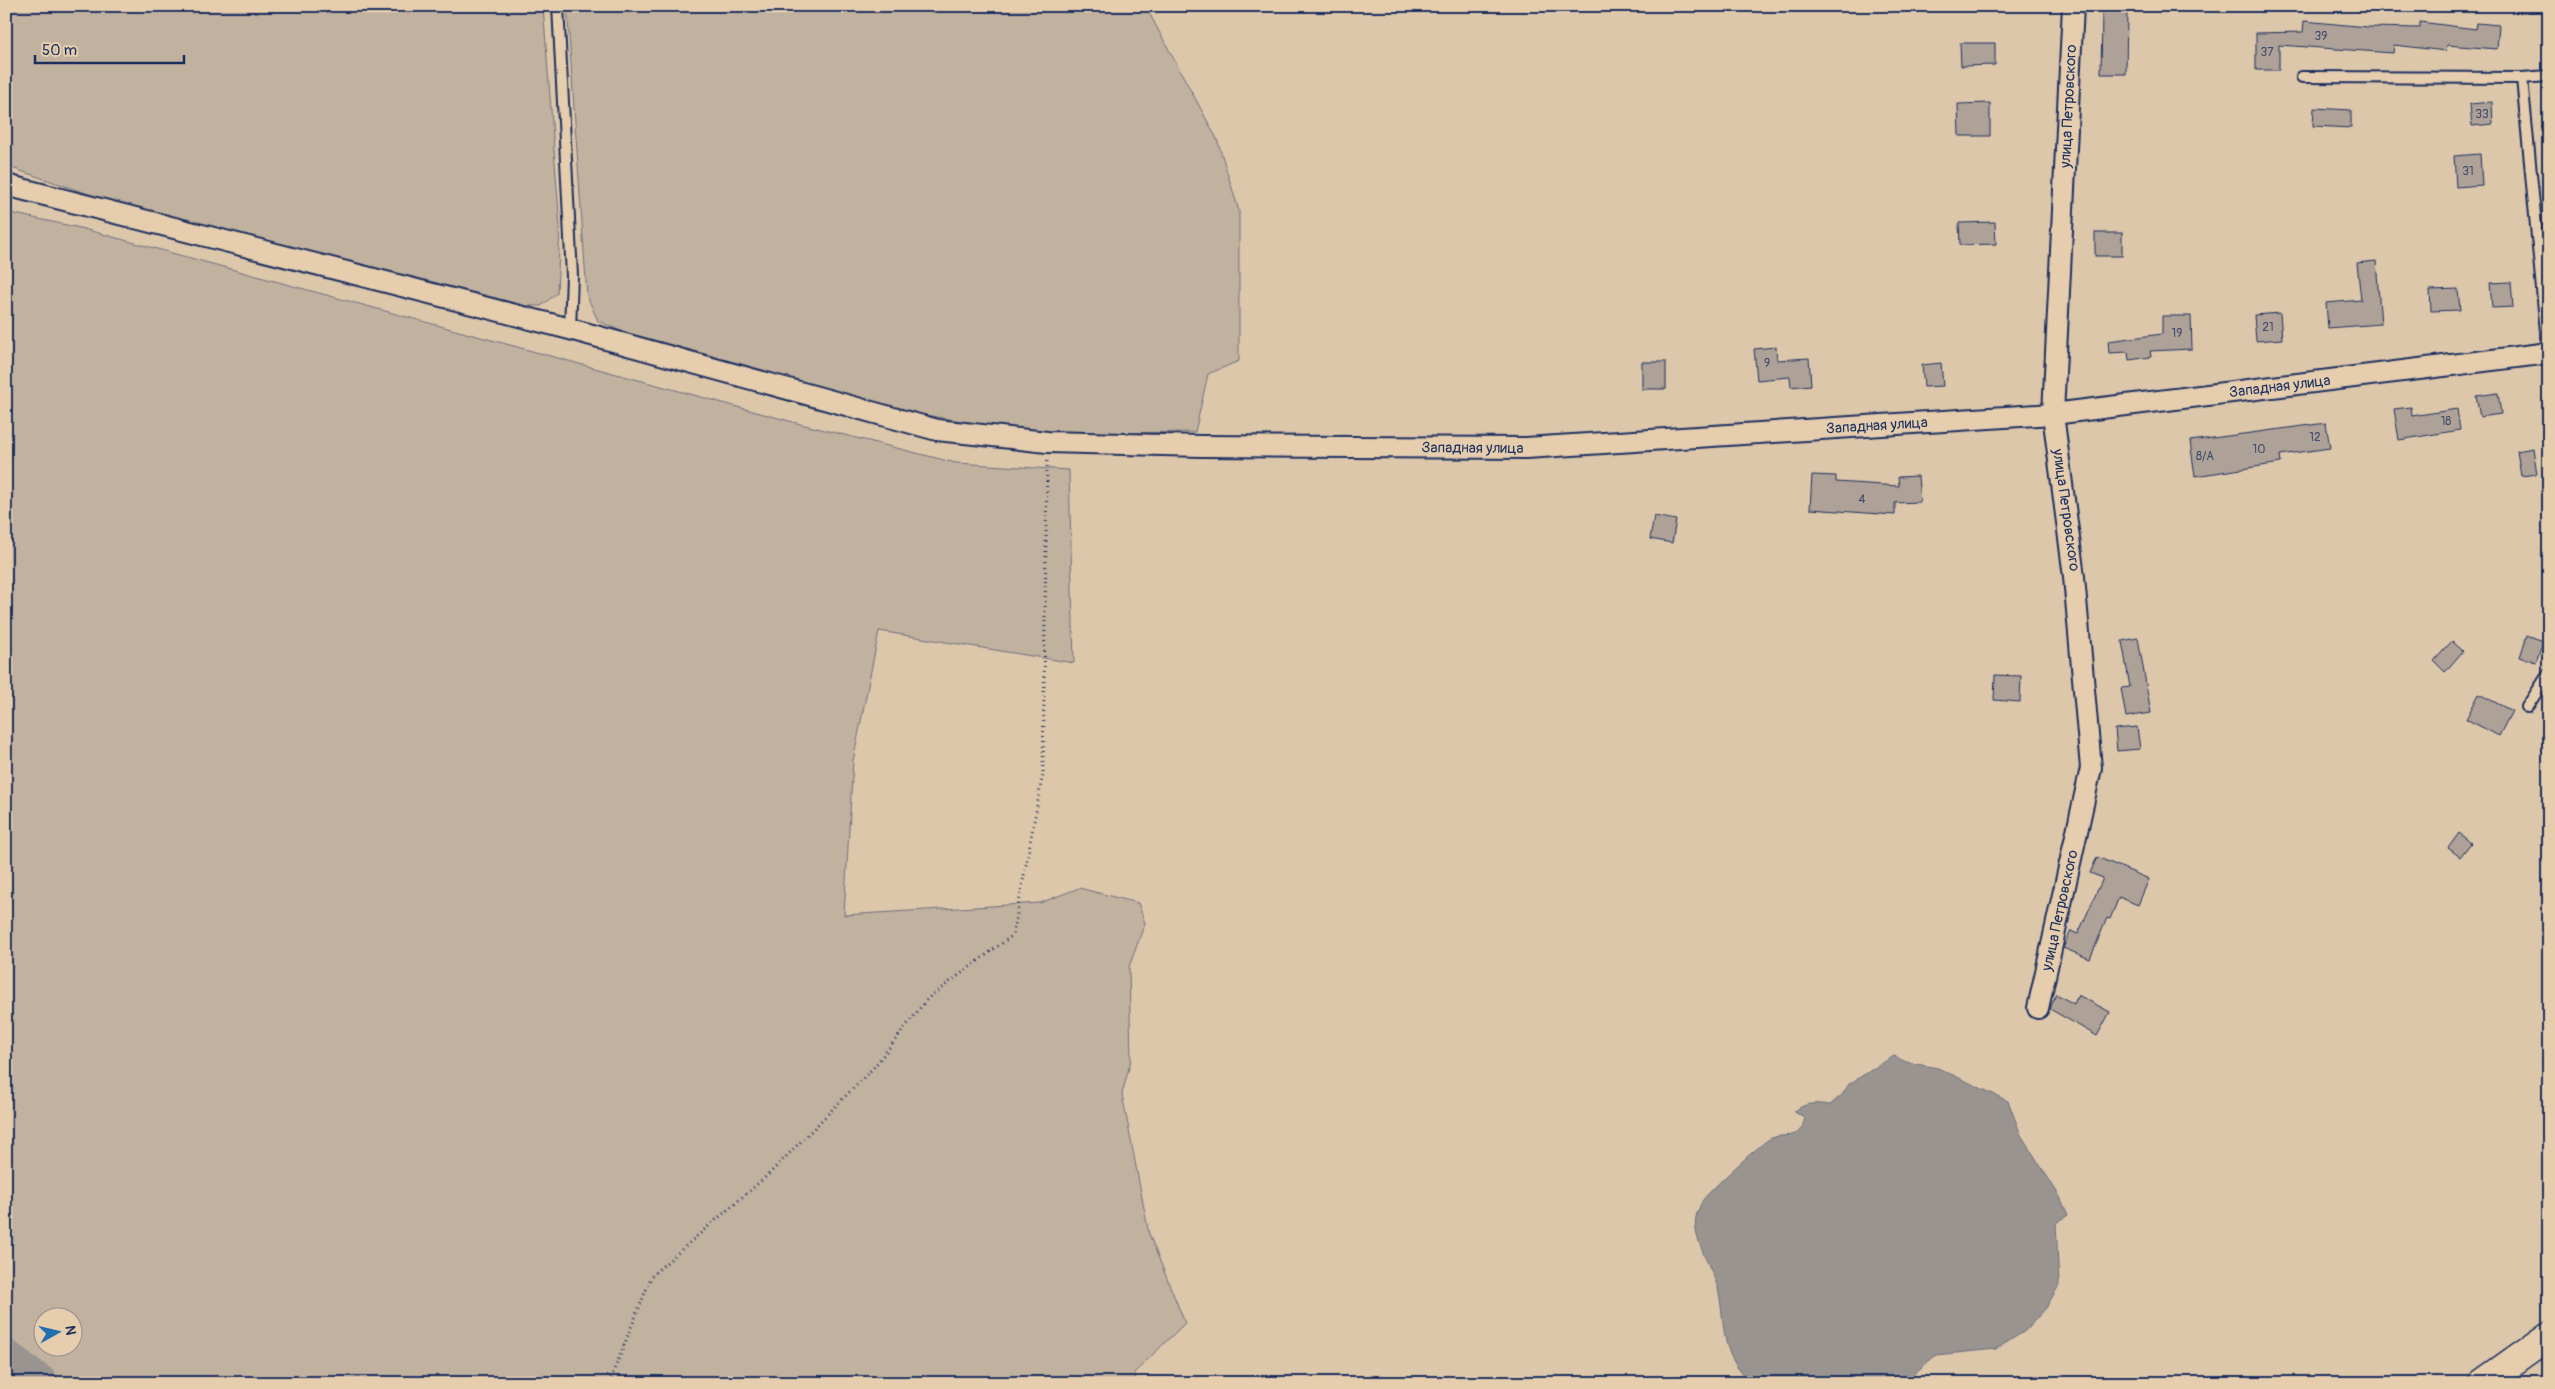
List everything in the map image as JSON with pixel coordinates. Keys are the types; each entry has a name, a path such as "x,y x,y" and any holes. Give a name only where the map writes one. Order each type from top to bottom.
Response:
{"highway":[{"path":"2483,1383 2549,1336"}],"street":[{"name":"улица Петровского","path":"2038,1008 2091,768 2074,577 2053,414 2073,6"},
{"name":"Западная улица","path":"6,185 570,329 937,430 1047,442 1201,446 1526,448 2053,414 2548,353"}],"lane":[{"path":"558,6 572,276 570,329"},
{"path":"2302,77 2522,78 2549,76"},
{"path":"2522,78 2548,353"},
{"path":"2527,707 2549,673"}],"path":[{"path":"609,1383 652,1275 774,1168 874,1067 928,998 1013,935 1043,773 1047,442"}],"shaded area":[{"path":"6,6 543,6 560,227 557,293 541,306 491,306 139,211 6,166"},
{"path":"567,6 1149,6 1148,11 1217,139 1239,211 1239,361 1208,374 1195,432 1040,434 925,415 644,341 598,321 587,296"},
{"path":"6,212 80,228 793,422 956,463 1069,470 1074,663 879,631 853,761 844,915 1040,903 1079,888 1138,903 1145,923 1129,967 1131,1060 1122,1094 1149,1234 1185,1323 1134,1373 1137,1383 6,1383"},
{"path":"1894,1056 1906,1062 1938,1068 2008,1101 2021,1135 2060,1197 2068,1215 2056,1223 2059,1285 2046,1308 2025,1331 1996,1349 1936,1355 1903,1383 1751,1383 1741,1372 1729,1352 1717,1284 1700,1245 1695,1226 1699,1208 1703,1200 1715,1187 1768,1140 1774,1137 1795,1134 1799,1131 1803,1126 1805,1117 1794,1112 1802,1106 1810,1104 1830,1105 1842,1095 1849,1084"}],"building":[{"path":"2102,11 2127,11 2126,74 2101,74"},
{"path":"2304,21 2367,27 2420,28 2420,22 2476,29 2477,23 2499,25 2497,49 2447,45 2446,51 2394,45 2393,53 2279,45 2279,70 2256,70 2256,33 2303,32"},
{"path":"1960,43 1995,43 1995,65 1961,66"},
{"path":"2492,102 2493,124 2472,126 2470,104"},
{"path":"1990,103 1990,136 1959,136 1958,104"},
{"path":"2314,108 2351,110 2351,128 2313,126"},
{"path":"2480,154 2482,185 2456,187 2454,156"},
{"path":"1995,222 1996,244 1960,245 1959,223"},
{"path":"2095,233 2122,233 2122,256 2095,256"},
{"path":"2376,261 2381,324 2328,328 2326,303 2361,300 2357,263"},
{"path":"2511,282 2513,307 2492,308 2490,283"},
{"path":"2458,289 2460,310 2431,311 2430,290"},
{"path":"2280,313 2282,339 2256,341 2254,315"},
{"path":"2162,316 2191,316 2192,349 2150,351 2151,357 2129,360 2128,352 2109,353 2108,341 2162,334"},
{"path":"1776,347 1777,360 1809,358 1811,385 1791,387 1790,377 1757,380 1754,349"},
{"path":"1642,362 1666,362 1666,389 1642,389"},
{"path":"1941,363 1943,386 1924,387 1922,365"},
{"path":"2498,393 2501,414 2480,417 2476,396"},
{"path":"2411,407 2412,416 2457,409 2460,430 2399,440 2394,409"},
{"path":"2326,423 2330,448 2280,455 2281,463 2195,476 2190,441"},
{"path":"2533,448 2537,474 2521,476 2517,451"},
{"path":"1812,475 1836,476 1836,482 1899,486 1898,477 1918,476 1920,502 1895,503 1895,515 1810,509"},
{"path":"1654,516 1676,520 1672,543 1650,539"},
{"path":"2527,635 2543,641 2536,662 2520,657"},
{"path":"2138,638 2151,713 2126,717 2121,688 2130,687 2122,641"},
{"path":"2452,641 2463,651 2445,672 2434,661"},
{"path":"1995,675 2021,676 2020,702 1994,700"},
{"path":"2479,694 2512,711 2499,736 2466,719"},
{"path":"2137,727 2140,749 2117,751 2115,729"},
{"path":"2459,833 2471,843 2460,857 2448,848"},
{"path":"2097,857 2149,879 2138,905 2119,897 2110,919 2107,918 2090,959 2063,948 2071,931 2078,934 2103,878 2090,873"},
{"path":"2056,994 2074,1004 2078,995 2110,1012 2097,1036 2050,1009"}],"waterway":[{"path":"6,1357 41,1383"}]}
